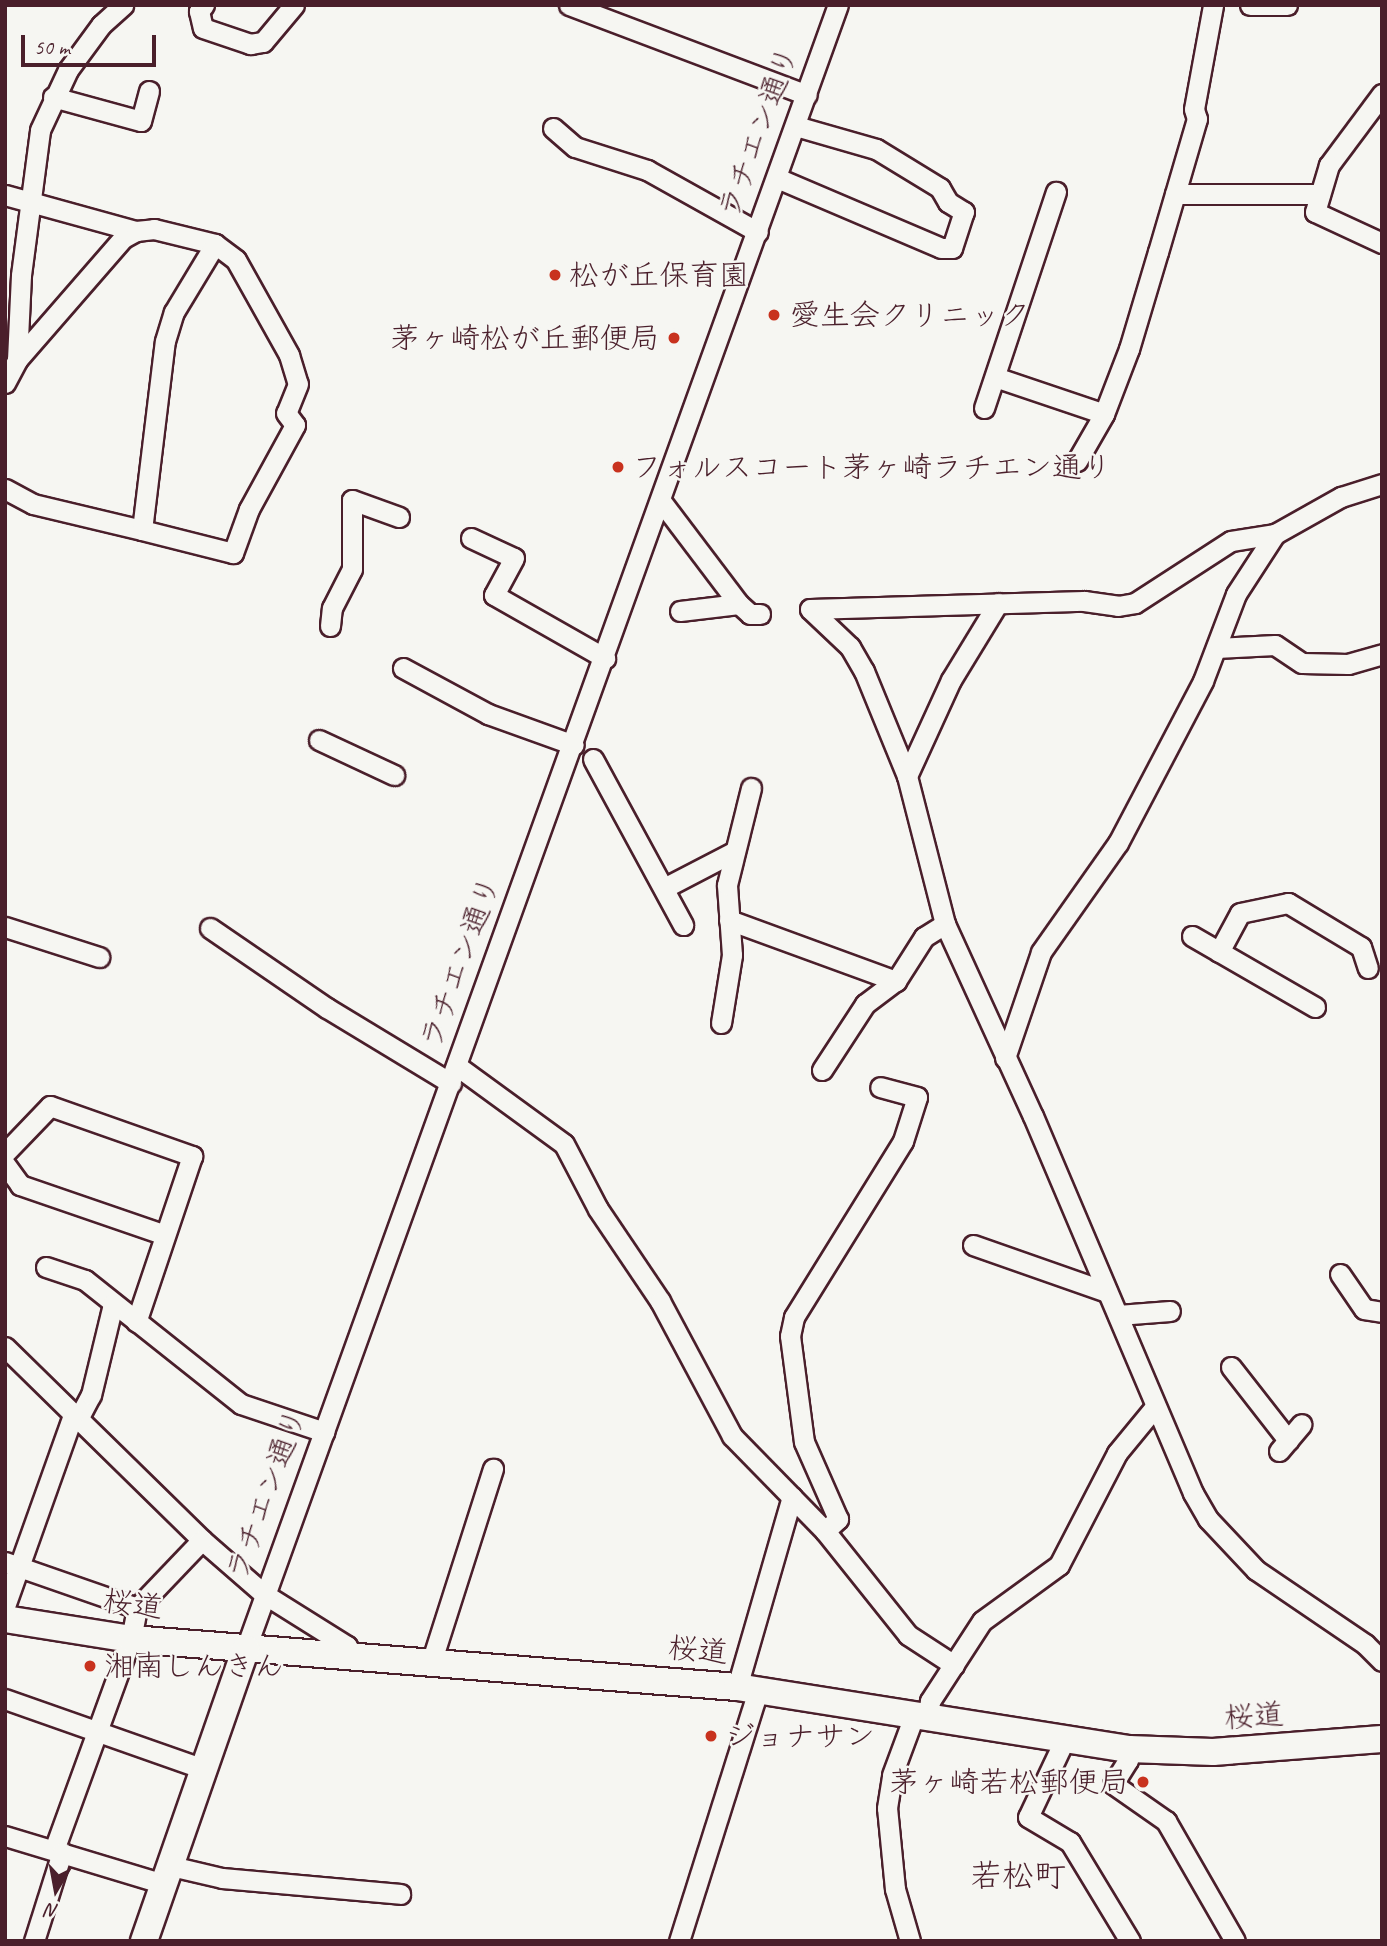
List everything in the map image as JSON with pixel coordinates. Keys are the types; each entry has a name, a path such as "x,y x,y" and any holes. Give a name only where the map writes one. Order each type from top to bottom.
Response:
{"street":[{"path":"204,5 199,11 203,28 250,44 262,41 294,5"},
{"path":"569,5 807,95"},
{"name":"ラチエン通り","path":"144,1941 264,1594 574,745 838,5"},
{"path":"1077,461 1104,414 1129,349 1197,119 1194,109 1213,5"},
{"path":"1250,5 1287,5"},
{"path":"18,360 29,200 40,130 53,97 68,70 113,8"},
{"path":"53,97 139,128 149,91"},
{"path":"1382,94 1329,165 1315,212 1382,243"},
{"path":"777,178 940,248 952,248 964,212 948,202 940,188 876,149 796,126"},
{"path":"553,128 575,147 647,170 758,232"},
{"path":"984,408 1056,192"},
{"path":"1175,194 1320,194"},
{"path":"5,195 135,231 154,229 215,244 236,261 277,326 298,384 286,413 295,425 249,509 233,553 33,504 5,489"},
{"path":"5,383 18,360 123,238 135,231"},
{"path":"142,530 166,341 174,312 215,244"},
{"path":"995,377 1104,414"},
{"path":"1382,484 1341,497 1275,534 1231,541 1136,603 998,603 810,609 850,647 864,671 907,776 945,924 1118,1315 1154,1408 1208,1520 1256,1570 1366,1644 1382,1661"},
{"path":"330,626 332,608 352,569 352,500 399,517"},
{"path":"660,501 739,604 750,614 760,614"},
{"path":"1005,1058 1041,952 1118,843 1216,648 1236,594 1275,534"},
{"path":"471,538 514,558 495,595 605,658"},
{"path":"907,776 951,680 998,603"},
{"path":"680,611 739,604"},
{"path":"1216,648 1275,645 1302,663 1348,663 1382,654"},
{"path":"403,668 488,714 574,745"},
{"path":"319,740 394,775"},
{"path":"593,759 683,925"},
{"path":"722,1023 732,954 726,896 751,788"},
{"path":"664,888 735,851"},
{"path":"1219,952 1240,913 1288,903 1361,947 1368,968"},
{"path":"729,920 896,981"},
{"path":"822,1070 859,1011 896,981 924,937 945,924"},
{"path":"5,927 99,957"},
{"path":"210,928 327,1008 454,1074 564,1144 598,1209 660,1301 732,1436 825,1531 908,1635 954,1665"},
{"path":"1192,936 1315,1007"},
{"path":"825,1531 838,1519 804,1442 790,1336 794,1317 903,1141 917,1097 880,1087"},
{"path":"5,1153 50,1106 192,1156 136,1322"},
{"path":"5,1164 20,1185 165,1235"},
{"path":"973,1245 1107,1292"},
{"path":"46,1267 85,1280 241,1404 324,1432"},
{"path":"1340,1274 1364,1309 1382,1312"},
{"path":"5,1606 12,1564 75,1417 91,1395 113,1304"},
{"path":"1118,1315 1171,1311"},
{"path":"5,1347 202,1540 264,1594 335,1636 353,1657"},
{"path":"1231,1367 1283,1446 1302,1424"},
{"path":"910,1941 894,1889 887,1808 892,1775 921,1714 982,1621 1059,1565 1117,1452 1154,1408"},
{"path":"431,1663 493,1469"},
{"path":"679,1941 747,1689 792,1497"},
{"path":"34,1941 58,1851 97,1731 131,1639 137,1608 202,1540"},
{"path":"12,1564 137,1608"},
{"name":"桜道","path":"5,1619 131,1639 747,1689 921,1714 1064,1741 1129,1749 1213,1752 1382,1739"},
{"path":"5,1699 204,1769"},
{"path":"1064,1741 1028,1816 1070,1842 1130,1941"},
{"path":"1129,1749 1128,1760 1113,1784 1166,1821 1235,1941"},
{"path":"5,1836 58,1851 167,1875 400,1894"}],"place":[{"name":"松が丘保育園","path":"555,275"},
{"name":"愛生会クリニック","path":"774,315"},
{"name":"茅ヶ崎松が丘郵便局","path":"674,338"},
{"name":"フォルスコート茅ヶ崎ラチエン通り","path":"618,467"},
{"name":"湘南しんきん","path":"90,1666"},
{"name":"ジョナサン","path":"711,1736"},
{"name":"茅ヶ崎若松郵便局","path":"1143,1782"}],"district":[{"name":"若松町","path":"1018,1876"}]}
